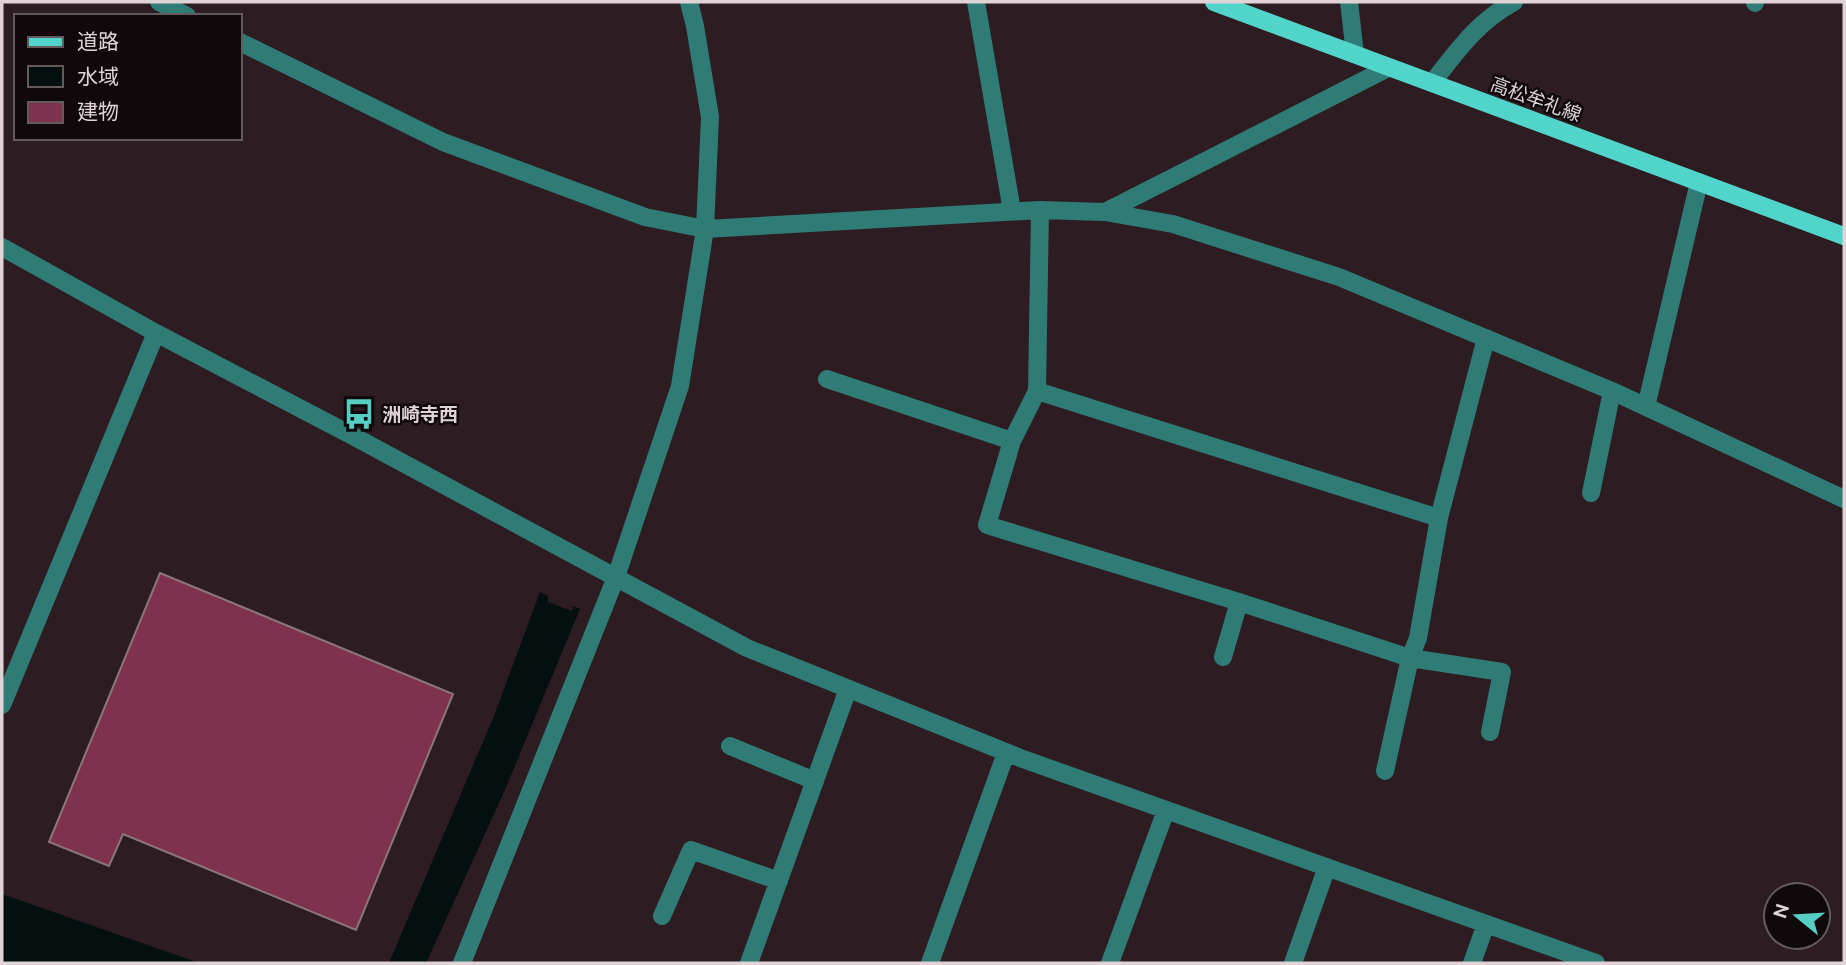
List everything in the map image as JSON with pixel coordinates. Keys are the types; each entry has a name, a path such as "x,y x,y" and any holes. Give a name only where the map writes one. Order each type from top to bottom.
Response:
{"main road":[{"name":"高松牟礼線","path":"1214,2 1844,236"}],"street":[{"path":"159,2 183,14"},
{"path":"462,963 616,577 680,386 705,229 710,117 689,2"},
{"path":"976,2 1012,211"},
{"path":"1349,2 1355,54"},
{"path":"1432,83 1462,44 1493,13 1514,2"},
{"path":"242,43 443,142 645,218 705,229 1040,210 1105,212 1173,224 1339,278 1486,338 1612,391 1844,499"},
{"path":"1105,212 1388,68"},
{"path":"1646,407 1699,182"},
{"path":"1040,210 1038,391 1012,441 987,525 1239,602 1410,658 1502,672 1490,732"},
{"path":"2,247 156,333 747,648 1006,753 1596,963"},
{"path":"2,705 156,333"},
{"path":"1385,771 1410,658 1418,638 1439,518 1486,338"},
{"path":"827,379 1012,441"},
{"path":"1038,391 1439,518"},
{"path":"1591,493 1612,391"},
{"path":"1223,657 1239,602"},
{"path":"749,963 848,689"},
{"path":"730,746 815,781"},
{"path":"930,963 1006,753"},
{"path":"1110,963 1166,810"},
{"path":"662,916 691,850 779,881"},
{"path":"1293,963 1327,867"},
{"path":"1472,963 1486,924"}],"water":[{"path":"540,592 548,596 548,602 572,611 573,606 580,609 504,792 426,963 389,963 494,716"},
{"path":"2,894 199,963 2,963"}],"building":[{"path":"160,573 453,694 356,930 123,834 109,866 49,842"}],"place":[{"name":"洲崎寺西","path":"359,414"}]}
